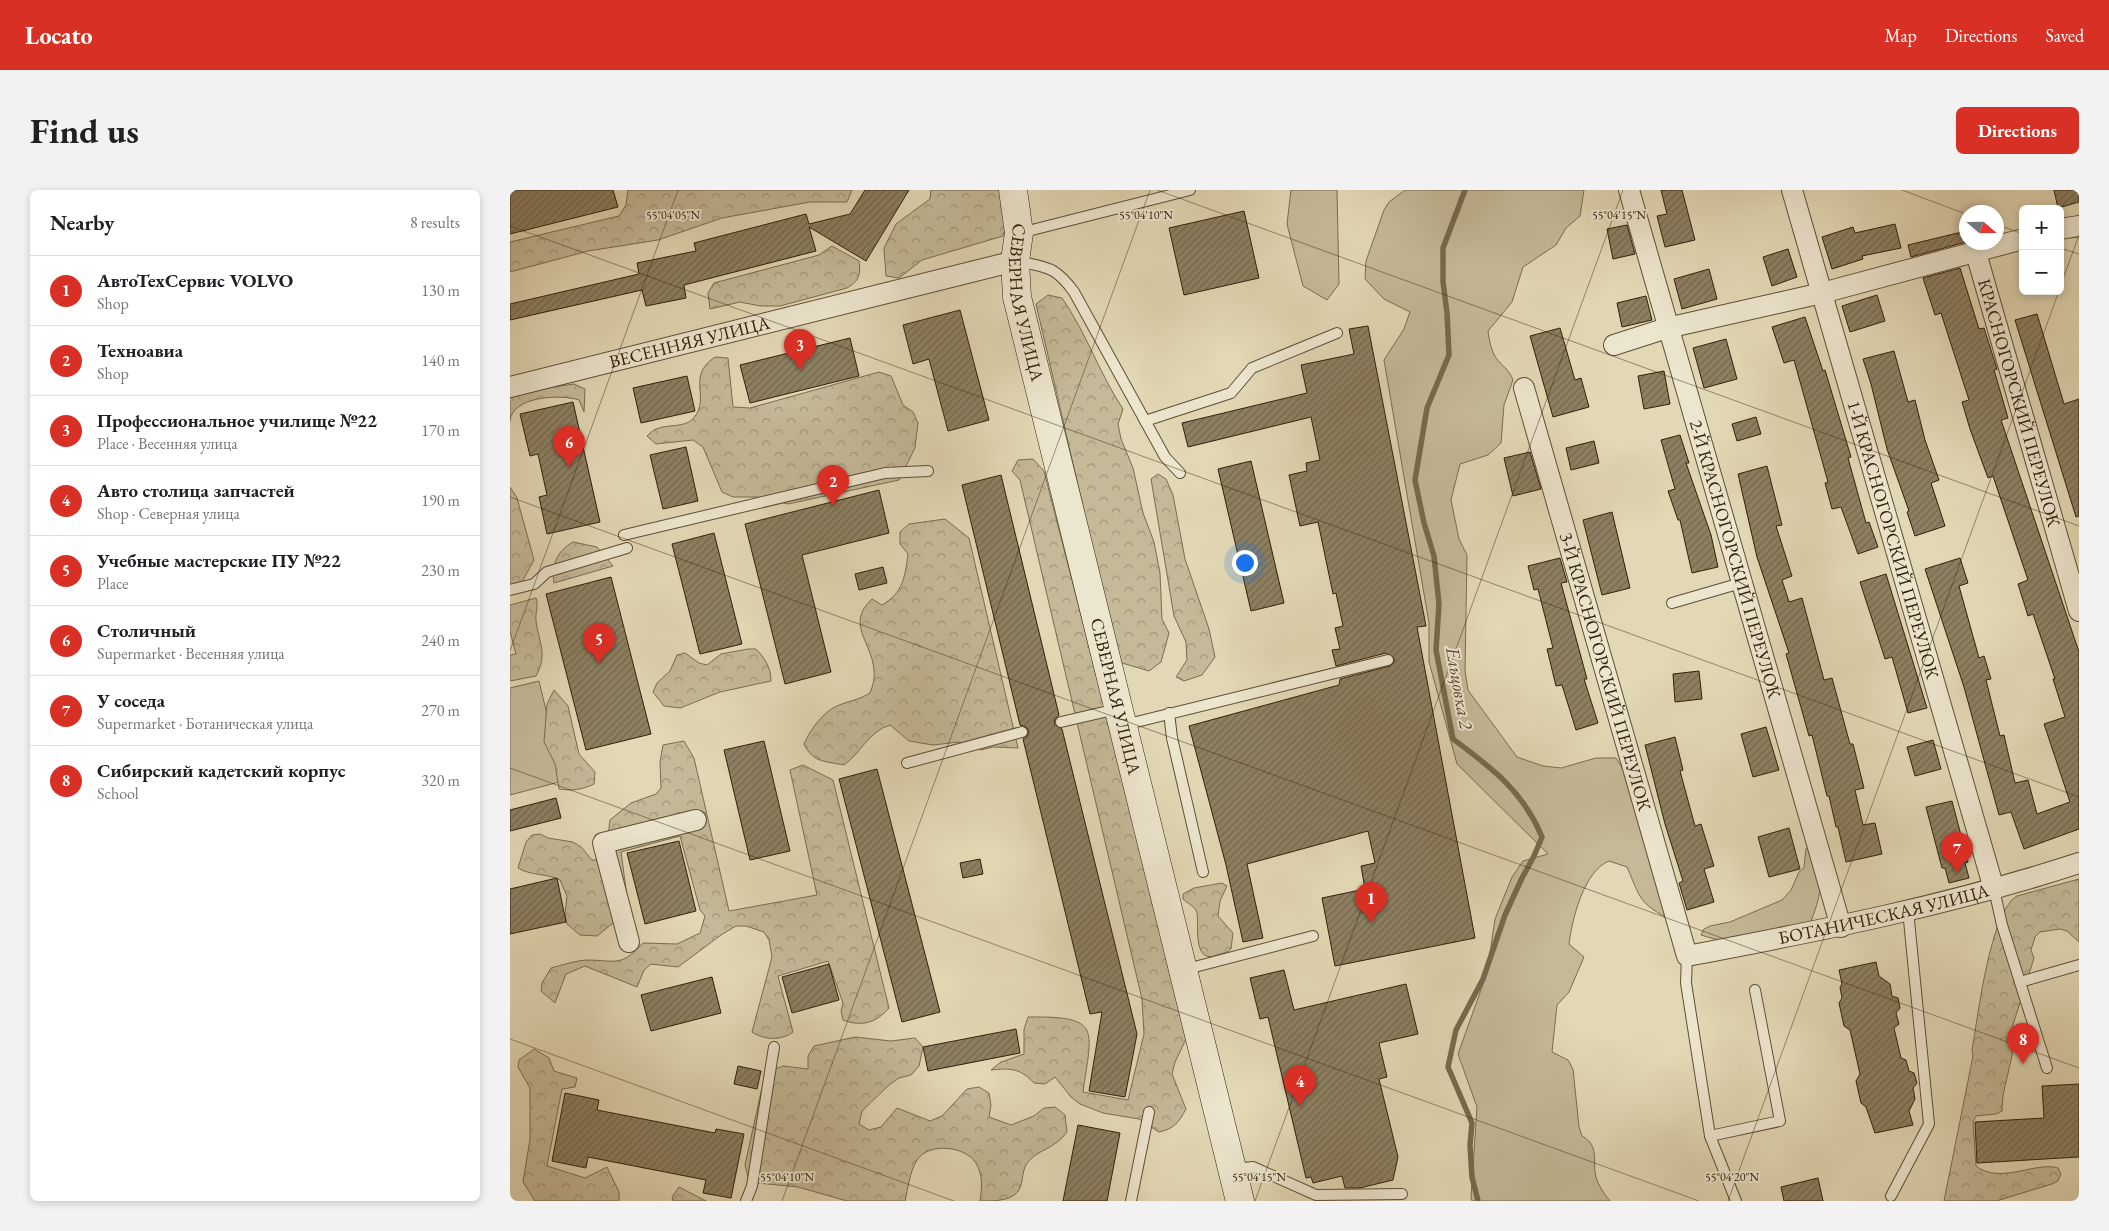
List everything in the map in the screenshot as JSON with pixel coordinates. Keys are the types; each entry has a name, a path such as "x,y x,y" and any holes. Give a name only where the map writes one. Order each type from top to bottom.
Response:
{"street":[{"name":"СЕВЕРНАЯ УЛИЦА","path":"1013,190 1020,233 1015,261 1017,297 1240,1201"},
{"name":"2-Й КРАСНОГОРСКИЙ ПЕРЕУЛОК","path":"1629,190 1667,328 1841,926"},
{"name":"1-Й КРАСНОГОРСКИЙ ПЕРЕУЛОК","path":"1792,190 1994,889"},
{"path":"2064,229 2079,226"},
{"path":"1614,345 1667,328 1822,293 2019,240"},
{"name":"КРАСНОГОРСКИЙ ПЕРЕУЛОК","path":"1976,253 2079,611"},
{"name":"ВЕСЕННЯЯ УЛИЦА","path":"510,387 1015,261"},
{"name":"3-Й КРАСНОГОРСКИЙ ПЕРЕУЛОК","path":"1524,388 1687,956"},
{"path":"629,942 603,843 696,820"},
{"name":"БОТАНИЧЕСКАЯ УЛИЦА","path":"1687,956 1841,926 1994,889 2079,863"}],"lane":[{"path":"1020,233 1190,190"},
{"path":"1015,261 1043,266 1060,274 1074,292 1165,457 1180,473"},
{"path":"1145,421 1231,393 1252,368 1337,333"},
{"path":"624,535 885,473 928,471"},
{"path":"510,590 534,584 547,572 627,548"},
{"path":"1672,604 1741,583"},
{"path":"1061,722 1169,713 1388,660"},
{"path":"1169,713 1172,738 1203,872"},
{"path":"908,763 1022,732"},
{"path":"1994,889 2002,925 2047,1068"},
{"path":"1891,1196 1929,1124 1908,910"},
{"path":"1182,970 1313,936"},
{"path":"1687,956 1686,983 1710,1136 1736,1201"},
{"path":"2020,982 2079,965"},
{"path":"1710,1136 1780,1121 1755,990"},
{"path":"746,1201 752,1186 774,1046"},
{"path":"1131,1201 1149,1112"},
{"path":"1232,1170 1253,1167 1316,1195 1402,1194"}],"green space":[{"path":"628,190 852,190 847,202 810,202 722,218 658,240 588,251 510,272 510,242 619,216 626,205"},
{"path":"931,190 1006,190 1010,209 1003,236 922,260 899,278 886,276 884,248 896,224 930,199"},
{"path":"1291,190 1337,190 1339,284 1327,300 1303,286 1287,224"},
{"path":"1405,190 1584,190 1580,216 1566,228 1556,245 1523,267 1512,302 1488,331 1494,355 1510,373 1513,380 1504,405 1501,443 1488,455 1460,464 1451,500 1459,539 1467,555 1465,671 1468,690 1517,757 1543,766 1561,768 1596,758 1616,758 1626,773 1666,917 1650,907 1640,897 1627,867 1609,861 1600,866 1586,885 1576,909 1569,944 1584,957 1569,992 1557,1005 1552,1052 1568,1060 1573,1069 1579,1127 1582,1136 1591,1144 1597,1180 1610,1201 1472,1201 1471,1197 1477,1107 1458,1054 1487,973 1495,919 1512,877 1523,861 1548,854 1457,764 1429,662 1429,623 1384,360 1404,329 1410,312 1384,299 1365,279 1366,261 1384,210 1389,202"},
{"path":"832,246 859,261 860,270 858,277 847,288 780,306 760,306 740,302 710,309 708,293 714,283 819,255"},
{"path":"1048,295 1062,298 1079,325 1107,382 1123,409 1118,424 1121,439 1133,468 1143,513 1154,542 1160,573 1162,619 1169,633 1161,662 1149,671 1119,662 1036,304"},
{"path":"715,357 728,358 733,407 750,408 879,372 891,376 903,405 913,412 918,423 915,448 899,480 788,504 758,497 733,497 722,492 703,447 693,440 656,444 647,436 656,429 685,424 693,419 700,403 702,372 706,365"},
{"path":"574,384 585,389 584,412 579,400 550,397 519,406 513,413 510,421 510,397 526,391"},
{"path":"1033,459 1044,471 1174,979 1186,1039 1175,1062 1172,1074 1186,1109 1176,1124 1169,1129 1159,1132 1139,1119 1103,1113 1080,1104 1071,1097 1055,1077 1045,1084 1034,1083 1024,1074 1014,1070 991,1070 1001,1062 1024,1054 1024,1029 1028,1017 1069,1019 1080,1023 1087,1030 1089,1040 1083,1092 1128,1100 1144,1034 1142,999 1020,480 1012,471 1018,460"},
{"path":"1158,474 1166,479 1173,495 1185,559 1209,629 1215,657 1202,675 1184,681 1176,677 1187,660 1186,642 1174,616 1151,479"},
{"path":"510,487 517,498 534,560 522,582 510,587"},
{"path":"945,519 969,538 1018,748 993,747 981,750 959,742 933,745 909,741 890,725 876,732 844,765 825,762 816,758 811,755 804,744 818,722 832,709 870,693 874,670 860,625 861,617 864,608 872,599 882,605 899,590 902,584 908,554 900,544 900,532 909,524"},
{"path":"573,542 597,547 613,566 554,583 553,570 556,559"},
{"path":"536,598 536,621 542,648 540,668 536,676 510,681 510,655 516,654 510,631 510,605"},
{"path":"756,649 762,656 769,668 771,681 720,692 680,708 664,706 653,692 657,683 670,671 677,655 685,653 699,663 707,665 721,654"},
{"path":"539,681 563,781 510,795 510,688"},
{"path":"554,690 568,706 579,754 595,772 594,784 585,788 559,789 555,764 544,742 547,704"},
{"path":"684,741 694,758 729,911 817,895 790,770 803,765 833,780 889,1008 879,1017 862,1023 843,1020 841,1011 843,1003 828,961 778,976 793,1032 783,1037 767,1038 752,1032 772,957 769,940 764,932 746,926 736,926 721,935 678,967 651,964 644,970 637,987 585,966 566,974 555,1003 541,991 542,983 551,968 586,960 617,961 629,956 643,943 677,944 700,933 705,916 700,910 680,836 621,852 628,904 618,919 597,936 580,935 567,924 565,914 567,896 560,880 523,871 518,868 526,842 532,835 540,834 548,838 573,842 581,847 592,860 601,860 606,853 610,820 631,803 656,794 661,788 660,762 663,745"},
{"path":"1813,846 1819,867 1820,892 1811,921 1770,936 1744,941 1730,941 1701,935 1704,929 1710,926 1730,922 1782,900 1791,890 1799,872 1804,868 1806,848"},
{"path":"2079,879 2079,942 2067,931 2060,929 2040,932 2035,937 2031,950 2034,958 2012,1028 2012,1056 2003,1095 2002,1111 1996,1114 1976,1116 1973,1122 1976,1166 1996,1173 2049,1167 2058,1168 2061,1174 2058,1181 2052,1184 1996,1201 1944,1201 1973,1056 1972,1050 1982,991 1992,943 1999,922 2008,906 2017,896"},
{"path":"1222,883 1227,886 1220,901 1218,916 1233,933 1231,949 1225,953 1209,957 1200,949 1198,942 1197,913 1183,899 1183,894 1194,888"},
{"path":"855,1037 891,1041 915,1038 923,1047 919,1066 911,1075 899,1078 889,1085 862,1111 859,1124 869,1130 881,1127 897,1108 930,1121 942,1116 967,1089 979,1087 989,1093 991,1105 989,1117 1011,1125 1034,1116 1044,1108 1055,1107 1065,1115 1067,1132 1057,1142 1028,1162 1020,1187 1013,1196 994,1201 980,1201 980,1172 971,1157 947,1148 930,1150 917,1160 911,1174 905,1201 847,1201 798,1187 758,1183 748,1177 745,1165 761,1092 773,1070 783,1066 808,1069 808,1056 814,1046"},
{"path":"534,1049 549,1058 554,1071 577,1078 575,1087 562,1089 547,1166 585,1178 607,1167 619,1192 619,1201 535,1201 523,1182 530,1139 530,1088 518,1067 519,1060"},
{"path":"679,1187 706,1201 673,1201 672,1197"}],"building":[{"path":"510,190 613,190 618,207 510,234"},
{"path":"865,190 909,190 866,261 809,227 816,251 684,285 686,298 646,306 642,290 510,320 510,304 639,274 637,263 696,251 694,243 806,214 809,224 850,214"},
{"path":"1661,190 1682,190 1695,240 1665,247 1657,216 1667,214"},
{"path":"2054,190 2079,190 2079,202 2064,206 2057,205"},
{"path":"1244,211 1259,278 1184,295 1169,228"},
{"path":"1895,224 1901,248 1862,256 1863,259 1832,269 1822,237 1853,227 1855,233"},
{"path":"1627,225 1635,254 1613,259 1607,229"},
{"path":"1959,233 1959,244 1911,257 1908,245"},
{"path":"1788,249 1797,277 1772,286 1763,257"},
{"path":"1960,268 1979,329 1984,328 1997,369 1994,370 2008,418 2001,420 2079,652 2079,829 2024,849 2011,812 1999,815 1964,687 1925,569 1960,558 1968,583 1959,586 1979,658 1984,656 1991,679 1986,680 2000,736 2004,735 2015,783 2028,780 2037,814 2070,802 2044,724 2065,717 2053,679 2055,679 2033,614 2028,616 2018,584 2028,580 1993,476 1988,478 1970,429 1962,402 1969,400 1941,313 1935,315 1923,278"},
{"path":"1709,269 1717,299 1682,309 1674,279"},
{"path":"1877,295 1885,321 1850,332 1842,306"},
{"path":"1646,296 1652,320 1622,327 1617,303"},
{"path":"960,310 989,420 948,431 929,359 913,364 903,325"},
{"path":"2037,314 2064,404 2079,399 2079,516 2076,517 2015,320"},
{"path":"1805,317 1823,371 1825,370 1851,457 1848,458 1866,523 1869,522 1878,547 1858,554 1841,507 1832,509 1825,483 1828,482 1794,360 1784,363 1772,327"},
{"path":"1368,326 1426,626 1417,627 1475,938 1335,966 1322,898 1365,889 1361,866 1375,863 1368,831 1247,864 1263,938 1243,942 1226,865 1189,726 1339,685 1340,679 1390,666 1394,662 1394,658 1386,653 1336,666 1332,650 1340,649 1335,628 1343,626 1336,593 1333,594 1318,522 1300,526 1289,475 1307,471 1306,463 1320,460 1311,417 1188,447 1182,423 1307,393 1301,365 1354,354 1349,329"},
{"path":"1560,328 1575,380 1581,378 1589,407 1553,417 1530,336"},
{"path":"850,338 859,376 750,403 740,365"},
{"path":"1726,339 1737,379 1704,388 1693,348"},
{"path":"1894,351 1908,402 1915,400 1925,440 1939,480 1931,483 1945,526 1915,536 1907,512 1909,511 1887,449 1863,359"},
{"path":"1664,371 1670,404 1644,409 1638,376"},
{"path":"687,376 695,411 641,423 633,388"},
{"path":"573,402 600,522 547,534 539,497 547,495 538,454 530,456 520,414"},
{"path":"1756,417 1761,434 1737,441 1732,424"},
{"path":"1680,435 1689,463 1686,463 1711,535 1718,567 1692,573 1680,520 1678,520 1668,491 1675,489 1661,440"},
{"path":"1594,441 1599,463 1571,470 1566,448"},
{"path":"686,447 698,501 663,509 650,455"},
{"path":"1530,452 1541,489 1513,496 1504,458"},
{"path":"1251,461 1284,603 1251,611 1218,469"},
{"path":"1767,466 1782,525 1776,526 1792,576 1782,580 1789,602 1802,598 1824,680 1832,678 1850,744 1853,744 1864,788 1855,790 1863,825 1875,823 1882,854 1846,862 1812,735 1809,736 1786,654 1789,653 1757,557 1738,474"},
{"path":"1001,475 1059,715 1054,724 1062,729 1137,1034 1125,1097 1089,1091 1102,1012 1090,1014 1023,739 1029,731 1026,727 1020,725 962,485"},
{"path":"879,490 889,533 802,555 831,672 785,684 745,524"},
{"path":"1612,512 1630,588 1602,595 1583,520"},
{"path":"714,533 742,644 700,654 672,544"},
{"path":"1560,558 1567,582 1561,583 1587,679 1584,679 1598,723 1576,730 1562,685 1556,686 1547,649 1553,648 1538,589 1534,590 1528,566"},
{"path":"883,567 887,583 859,590 855,574"},
{"path":"1886,574 1927,708 1908,713 1892,657 1885,659 1860,582"},
{"path":"611,577 651,734 586,750 546,594"},
{"path":"1699,671 1702,699 1675,702 1673,674"},
{"path":"1766,727 1779,770 1753,777 1741,734"},
{"path":"1675,737 1683,770 1680,771 1695,826 1701,824 1714,866 1704,869 1714,902 1687,910 1679,883 1683,881 1665,824 1645,745"},
{"path":"1933,740 1941,769 1915,776 1907,747"},
{"path":"764,741 790,851 750,860 724,750"},
{"path":"877,769 940,1012 902,1022 839,779"},
{"path":"556,798 561,818 510,831 510,810"},
{"path":"1952,801 1968,862 1965,863 1969,878 1949,883 1945,868 1942,868 1926,807"},
{"path":"1789,828 1800,869 1769,877 1758,837"},
{"path":"679,841 696,911 645,924 627,853"},
{"path":"980,859 983,874 963,878 960,863"},
{"path":"557,878 566,922 510,934 510,889"},
{"path":"1876,962 1879,976 1890,984 1892,996 1898,998 1900,1008 1896,1013 1899,1024 1894,1028 1901,1058 1906,1060 1909,1071 1914,1073 1917,1083 1913,1088 1915,1099 1909,1111 1913,1125 1875,1133 1866,1107 1861,1103 1856,1081 1860,1074 1850,1030 1844,1026 1839,1003 1842,998 1840,987 1842,984 1839,970"},
{"path":"829,964 839,1000 792,1013 782,977"},
{"path":"1284,970 1294,1010 1406,984 1418,1034 1379,1043 1387,1077 1379,1079 1398,1157 1393,1180 1360,1188 1345,1188 1342,1176 1313,1183 1311,1177 1306,1178 1268,1017 1260,1019 1250,978"},
{"path":"712,977 721,1013 651,1031 641,995"},
{"path":"1016,1029 1020,1053 928,1071 923,1047"},
{"path":"738,1066 761,1071 757,1089 734,1084"},
{"path":"2079,1084 2079,1157 1977,1163 1975,1122 2044,1118 2042,1086"},
{"path":"565,1093 599,1100 597,1110 715,1133 716,1129 744,1134 731,1198 703,1193 706,1180 588,1157 586,1168 552,1161"},
{"path":"1078,1125 1120,1133 1107,1201 1063,1201"},
{"path":"1818,1178 1823,1201 1784,1201 1781,1187"}],"waterway":[{"name":"Ельцовка 2","path":"1465,190 1443,248 1443,282 1449,355 1427,408 1415,480 1424,523 1434,556 1439,604 1436,650 1453,739 1481,760 1516,793 1526,806 1542,837 1505,915 1483,979 1456,1030 1448,1067 1472,1123 1470,1145 1472,1177 1478,1201"}],"place":[{"name":"Профессиональное училище №22","path":"800,370"},
{"name":"Столичный","path":"569,467"},
{"name":"Техноавиа","path":"833,506"},
{"name":"Учебные мастерские ПУ №22","path":"599,664"},
{"name":"У соседа","path":"1957,873"},
{"name":"АвтоТехСервис VOLVO","path":"1371,923"},
{"name":"Сибирский кадетский корпус","path":"2023,1064"},
{"name":"Авто столица запчастей","path":"1300,1106"}]}
